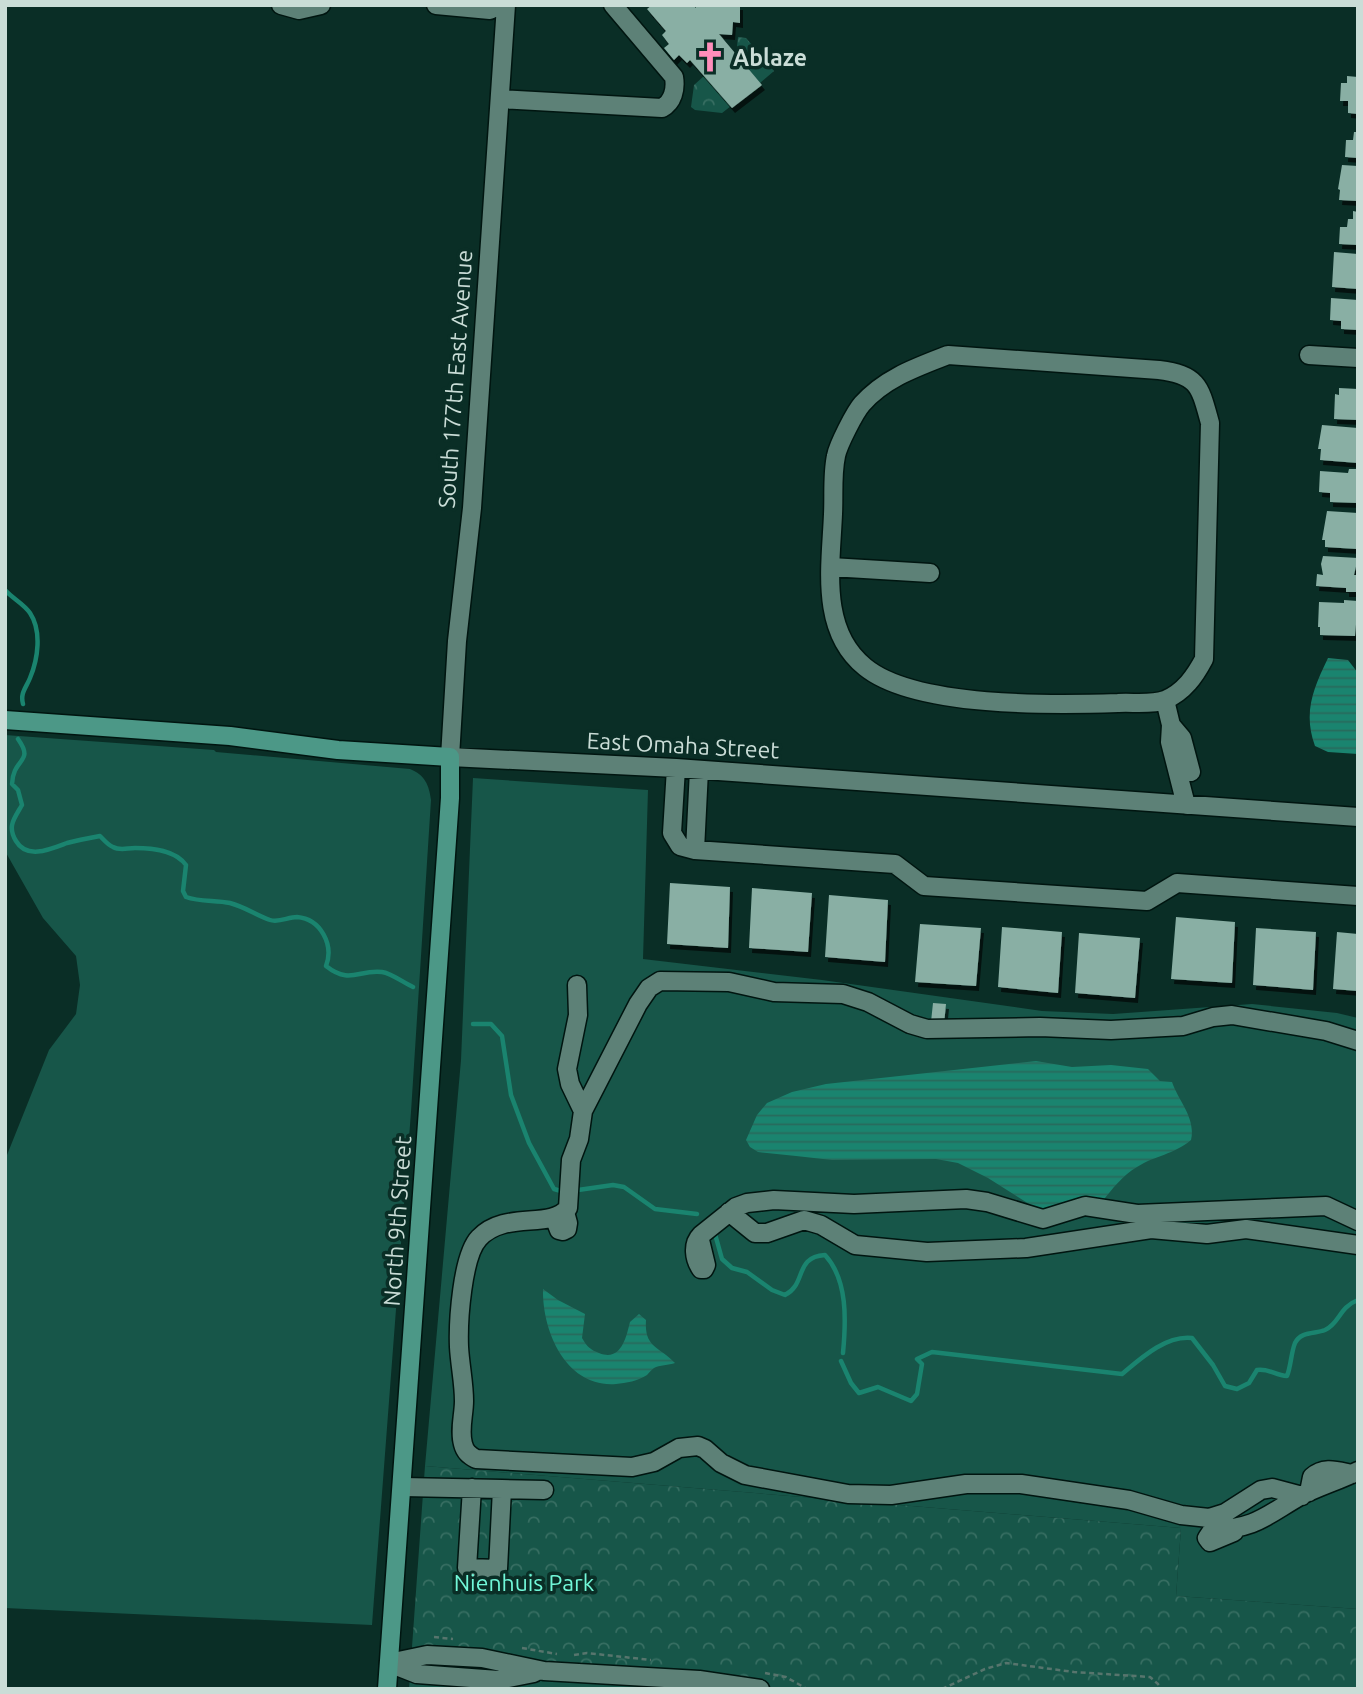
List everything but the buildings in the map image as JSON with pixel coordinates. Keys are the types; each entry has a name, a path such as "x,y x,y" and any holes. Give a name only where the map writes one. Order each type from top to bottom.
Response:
{"main road":[{"name":"East Omaha Street","path":"5,720 230,736 338,750 450,757"},
{"name":"North 9th Street","path":"387,1689 447,839 450,757"}],"street":[{"path":"281,5 299,10 321,5"},
{"path":"447,6 490,10 499,5"},
{"name":"South 177th East Avenue","path":"450,757 457,641 472,508 506,5"},
{"path":"500,99 662,108 667,106 673,96 674,77 613,5"},
{"path":"948,355 1174,372 1194,380 1203,396 1210,423 1204,659 1193,680 1165,700 1097,704 1029,703 966,698 893,684 859,662 838,632 831,602 831,567 836,454 862,405 900,373 948,355"},
{"path":"1309,355 1358,359"},
{"path":"831,567 930,573"},
{"path":"1165,700 1171,725 1170,742 1186,805"},
{"name":"East Omaha Street","path":"450,757 676,768 1358,817"},
{"path":"676,768 674,838 680,846 695,850 895,863 924,886 1147,901 1177,883 1358,896"},
{"path":"695,850 699,770"},
{"path":"674,805 697,806"},
{"path":"1305,1494 1272,1488 1261,1490 1226,1513 1209,1518 1181,1515 1129,1500 1021,1484 966,1484 891,1494 848,1494 745,1475 721,1463 698,1446 679,1448 654,1462 632,1466 476,1459 463,1447 461,1438 464,1401 459,1349 463,1288 471,1250 478,1238 499,1224 559,1214 568,1208 571,1160 579,1139 583,1111 638,1004 649,988 660,981 729,982 774,992 843,994 868,1002 910,1024 927,1029 1040,1027 1111,1030 1183,1026 1213,1017 1232,1015 1326,1031 1358,1041"},
{"path":"577,985 578,1015 567,1069 570,1084 583,1111"},
{"path":"701,1235 729,1212 747,1203 774,1200 854,1204 966,1199 987,1202 1043,1219 1085,1206 1137,1214 1321,1206 1332,1207 1358,1221"},
{"path":"729,1212 755,1233 767,1233 804,1220 821,1225 855,1245 913,1251 1016,1249 1151,1229 1207,1234 1247,1229 1358,1245"},
{"path":"1234,1532 1216,1541 1210,1542 1206,1538 1213,1529 1235,1530 1250,1525 1305,1494 1355,1473"},
{"path":"403,1487 544,1490"},
{"path":"472,1488 467,1568 498,1569 502,1489"},
{"path":"389,1663 417,1674 498,1679 544,1671 699,1680 760,1689"}],"path":[{"path":"942,1689 985,1669 1006,1664 1150,1677 1158,1684 1159,1689"}],"green space":[{"path":"738,37 746,38 774,71 760,83 736,55"},
{"path":"704,76 731,106 722,113 695,110 691,107 694,85"},
{"path":"5,735 214,750 410,769 423,777 427,785 431,800 411,1112 372,1625 5,1608 5,1160 49,1050 76,1014 80,985 76,956 43,918 5,851"},
{"path":"473,778 648,790 643,959 822,980 1042,1011 1113,1014 1252,1004 1337,1013 1358,1018 1358,1609 1176,1596 1181,1528 425,1466 461,1060"},
{"name":"Nienhuis Park","path":"425,1466 1181,1528 1176,1596 1358,1609 1358,1689 409,1689"}],"shaded area":[{"path":"1328,658 1348,660 1358,673 1358,754 1328,752 1315,746 1311,734 1311,701"},
{"path":"1036,1061 1072,1067 1111,1065 1148,1069 1160,1081 1172,1082 1189,1117 1191,1140 1178,1149 1132,1170 1102,1202 1055,1210 1037,1209 988,1178 958,1163 936,1159 832,1160 758,1152 750,1147 746,1140 757,1115 767,1103 792,1092 826,1084"},
{"path":"543,1289 585,1314 582,1338 594,1351 606,1355 617,1351 624,1341 630,1322 639,1314 646,1320 650,1341 675,1363 656,1367 643,1377 624,1383 598,1383 583,1377 560,1354 552,1339"}],"waterway":[{"path":"5,590 27,610 36,628 37,654 23,694 23,704"},
{"path":"18,739 23,747 24,757 13,775 12,784 18,790 22,805 14,819 12,831 21,847 33,852 100,836 118,849 149,849 170,853 186,865 183,891 186,897 230,903 273,921 297,917 305,919 323,934 328,950 326,966 334,972 342,975 382,972 413,987"},
{"path":"473,1024 491,1024 502,1036 511,1095 529,1143 554,1189 561,1191"},
{"path":"578,1190 613,1185 624,1187 655,1209 697,1214"},
{"path":"715,1234 722,1259 732,1268 747,1272 772,1290 785,1295 792,1290 809,1261 825,1255 838,1276 842,1289 845,1315 843,1353"},
{"path":"841,1361 859,1393 878,1387 911,1401 917,1394 922,1364 917,1359 932,1352 1122,1374 1163,1344 1192,1338 1225,1386 1237,1389 1249,1383 1257,1370 1287,1376 1298,1339 1330,1327 1347,1307 1358,1300"}],"place":[{"name":"Ablaze","path":"710,57"}]}
